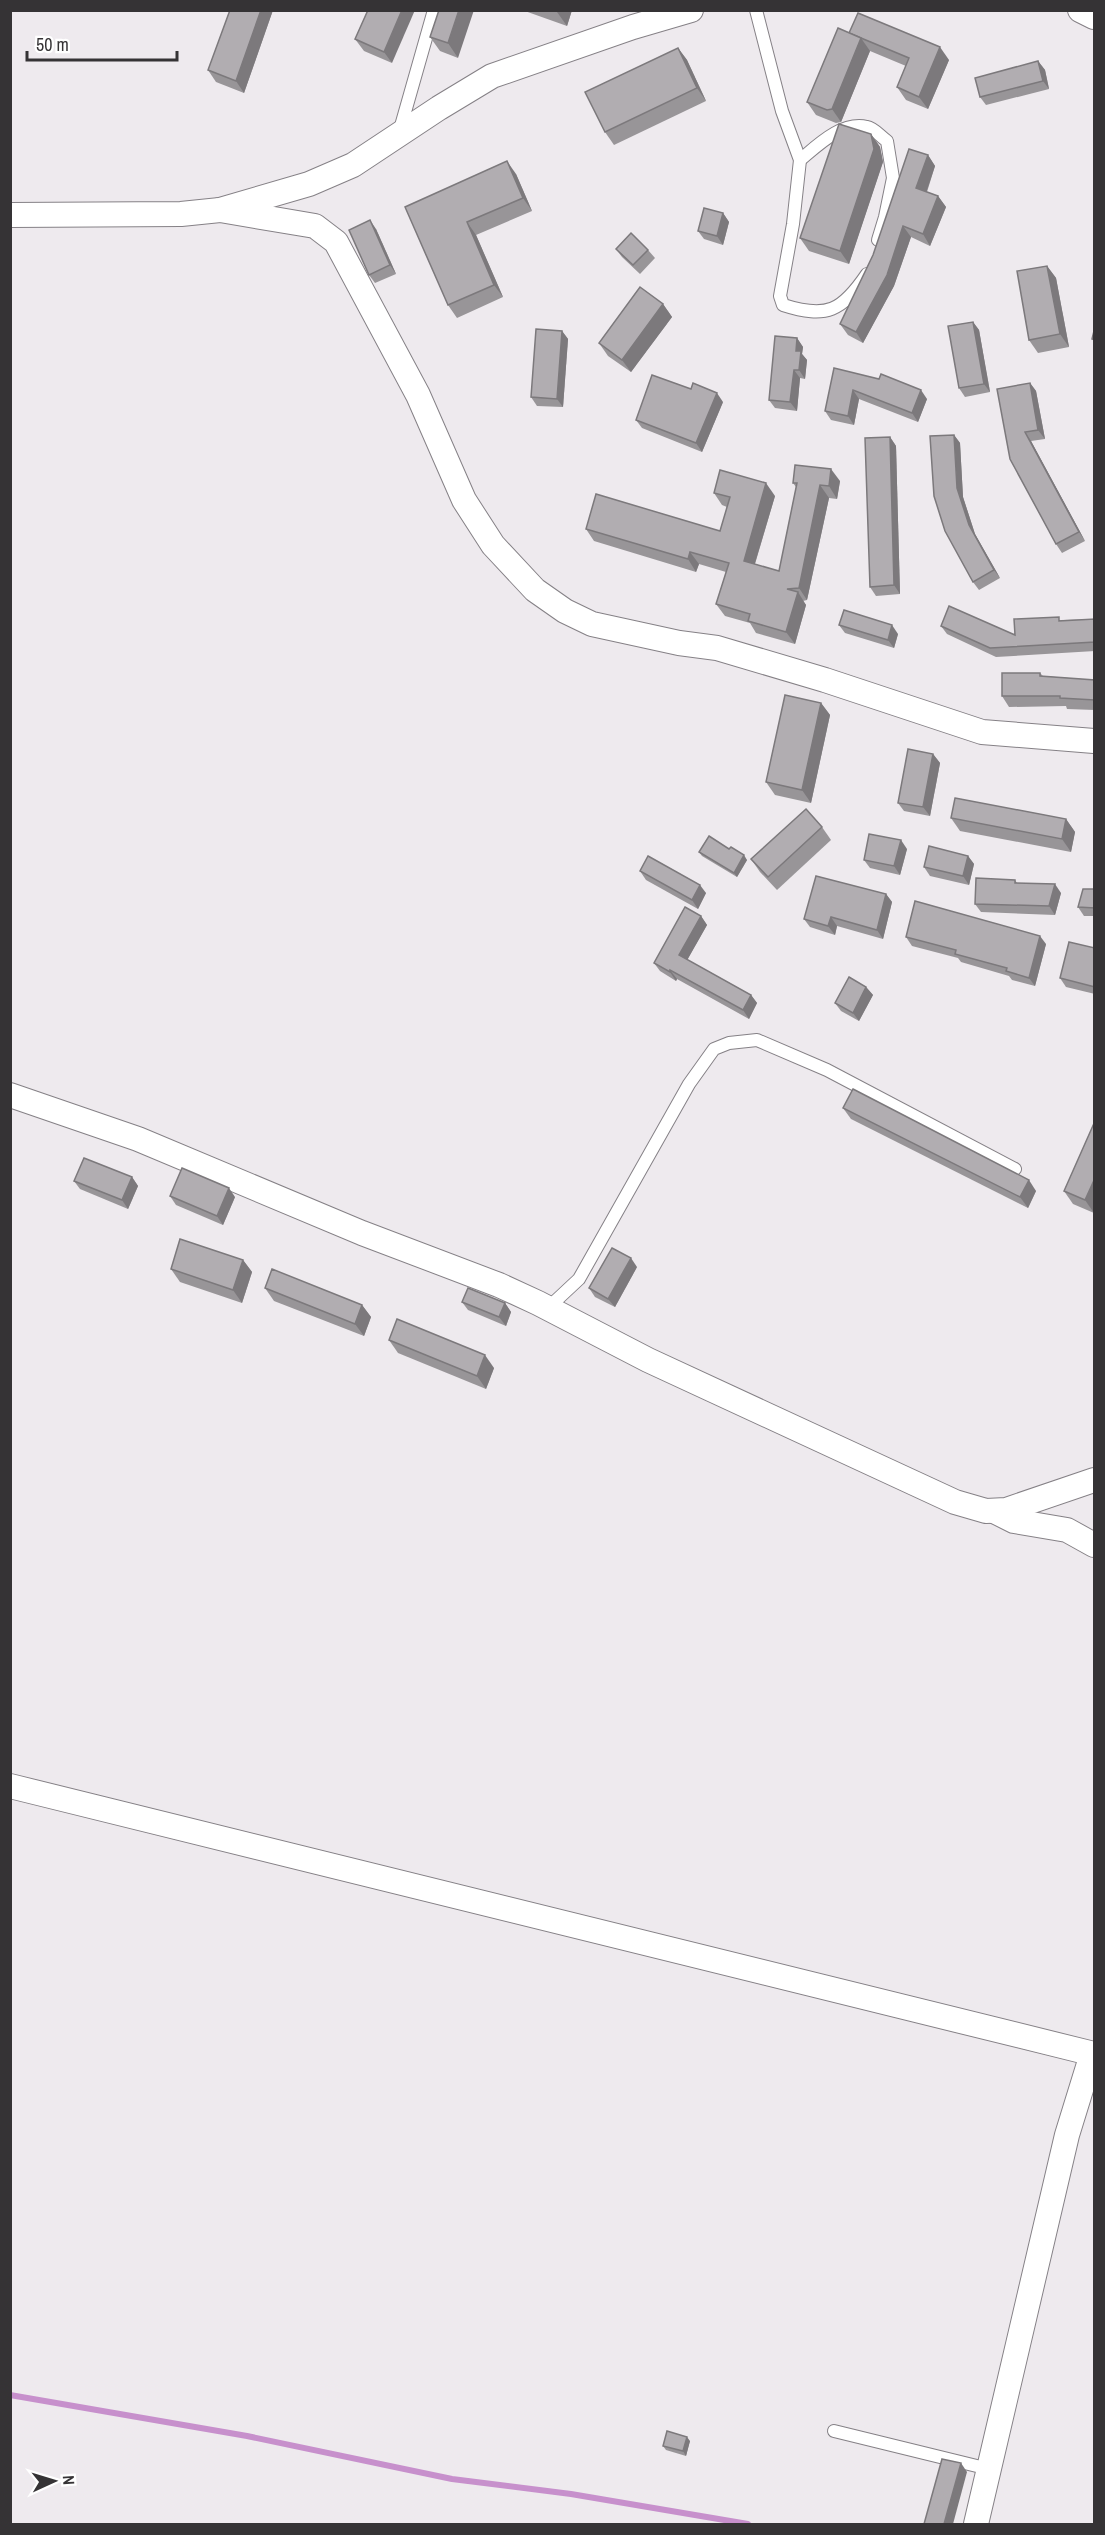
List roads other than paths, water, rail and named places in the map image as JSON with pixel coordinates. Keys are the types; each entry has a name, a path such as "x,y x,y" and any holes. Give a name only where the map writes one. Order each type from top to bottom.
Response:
{"street":[{"path":"10,215 181,214 220,210 320,180 353,165 492,76 633,27 691,10"},
{"path":"1080,10 1095,17"},
{"path":"220,210 315,226 336,242 418,395 464,500 493,545 535,590 566,611 591,624 680,644 717,648 825,680 982,732 1095,741"},
{"path":"10,1095 138,1139 362,1233 499,1285 648,1360 955,1502 986,1511 1006,1510 1095,1480"},
{"path":"994,1511 1014,1521 1067,1530 1095,1545"},
{"path":"10,1786 1093,2054 1067,2134 975,2524"}],"lane":[{"path":"398,135 434,10"},
{"path":"756,10 782,111 800,160 794,224 780,296 783,305 807,312 833,310 848,299 867,274 872,260 885,217 893,178 887,141 869,127 856,127 833,133 800,160"},
{"path":"548,1308 579,1279 690,1084 714,1049 729,1043 757,1040 827,1070 1015,1169"},
{"path":"834,2431 989,2469"}],"waterway":[{"path":"10,2395 247,2436 452,2479 571,2494 748,2524"}]}
